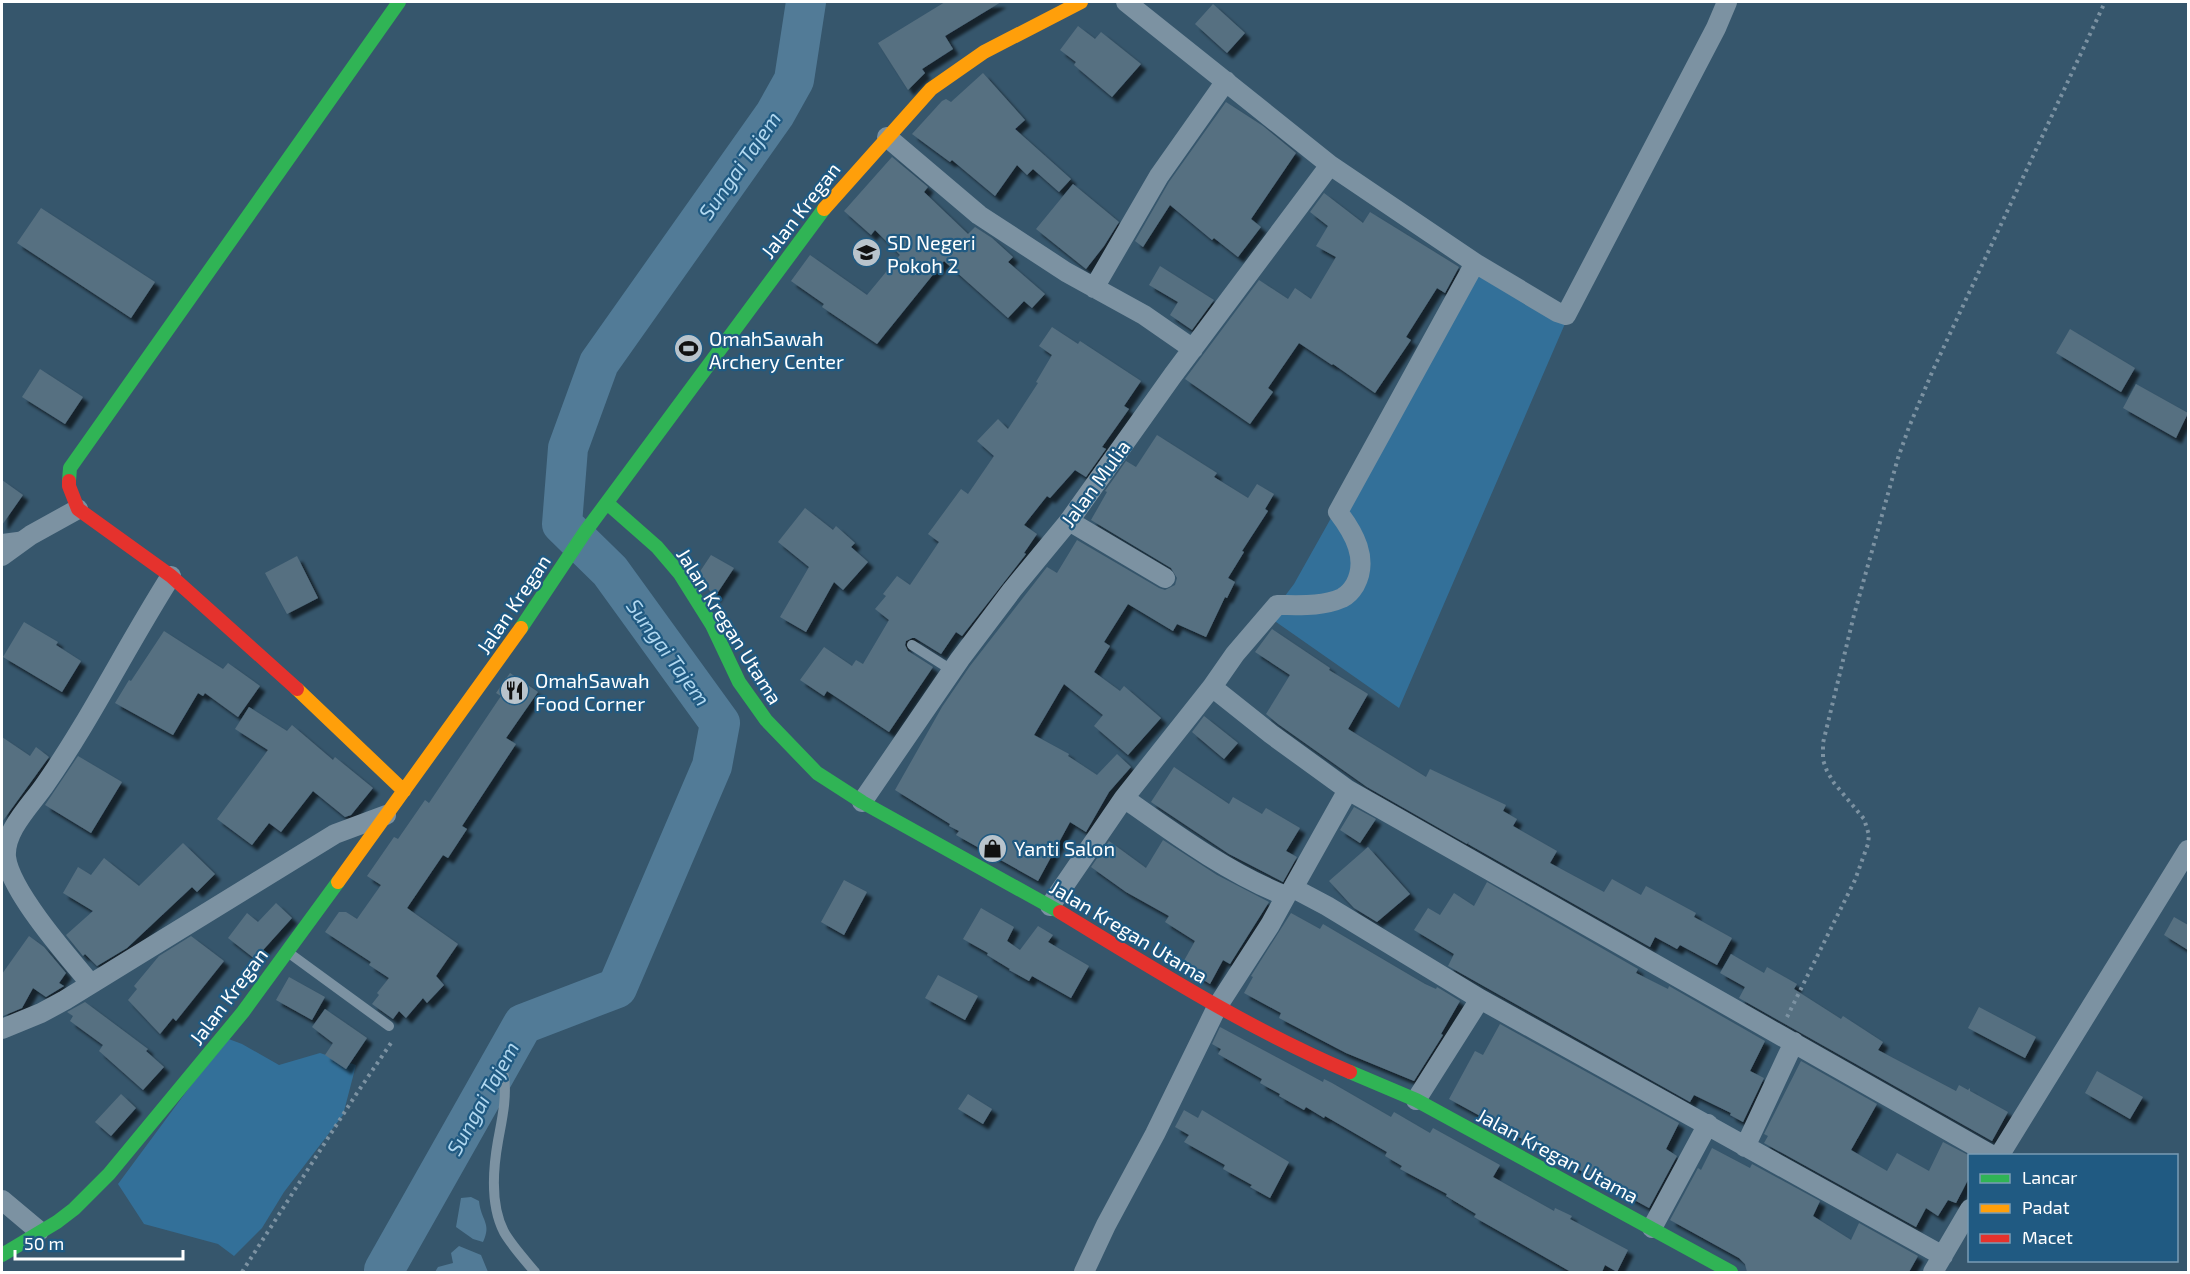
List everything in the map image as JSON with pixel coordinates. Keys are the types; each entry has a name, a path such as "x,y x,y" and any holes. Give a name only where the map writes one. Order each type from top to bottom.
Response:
{"street":[{"path":"399,2 70,468 69,486 78,509 171,576 276,670 404,791"},
{"name":"Jalan Kregan","path":"2,1256 74,1209 109,1174 243,1012 515,637 585,532 819,215 856,171 931,89 984,52 1081,2"},
{"path":"1126,2 1330,165 1475,263 1557,312 1566,315 1716,28 1727,2"},
{"path":"1094,288 1159,176 1226,81"},
{"path":"887,137 979,215 1066,272 1144,315 1193,350"},
{"name":"Jalan Mulia","path":"862,802 1012,590 1069,521 1330,165"},
{"path":"1050,906 1124,798 1212,687 1235,654 1277,605 1324,604 1345,597 1352,591 1362,564 1357,542 1338,512 1475,263"},
{"name":"Jalan Kregan Utama","path":"607,503 657,547 680,574 712,625 739,682 766,720 817,774 862,802 1050,906 1217,1007 1316,1058 1416,1101 1731,1272"},
{"path":"2,556 30,535 78,509"},
{"path":"1069,521 1165,578"},
{"path":"91,984 42,924 7,875 6,844 45,785 171,576"},
{"path":"1212,687 1271,734 1348,790 1991,1154"},
{"path":"1348,790 1293,888 1344,915 1480,999 1708,1125 1938,1264 1968,1212"},
{"path":"1084,1272 1106,1225 1161,1123 1217,1007 1286,896 1240,874 1124,798"},
{"path":"2,1029 41,1013 91,984 335,834 388,814"},
{"path":"2001,1154 2188,850"},
{"path":"1416,1101 1480,999"},
{"path":"1745,1147 1787,1037"},
{"path":"1652,1228 1708,1125"},
{"path":"2,1200 39,1231"}],"lane":[{"path":"2,539 30,535"},
{"path":"912,645 953,671"},
{"path":"287,951 388,1026"},
{"path":"504,1076 505,1103 496,1153 495,1198 499,1219 505,1233 535,1272"}],"path":[{"path":"1787,1037 1855,880 1868,844 1869,835 1864,819 1827,771 1823,760 1823,743 1854,615 1898,458 1934,370 2105,2"},
{"path":"242,1272 396,1036 395,1030 388,1026"}],"shaded area":[{"path":"1472,267 1567,319 1399,708 1269,617 1294,584"},
{"path":"226,1038 242,1044 279,1065 320,1053 356,1065 343,1115 284,1192 262,1228 234,1256 218,1244 144,1224 118,1184"},
{"path":"471,1197 479,1201 486,1226 483,1242 473,1239 456,1227 461,1198"},
{"path":"459,1246 481,1255 488,1272 435,1272 438,1267 453,1263 451,1253"}],"building":[{"path":"945,2 1001,2 945,36 953,49 922,69 925,73 908,90 878,43"},
{"path":"1213,4 1245,33 1227,53 1195,24"},
{"path":"1078,26 1095,39 1101,32 1141,64 1112,97 1074,65 1076,62 1060,50"},
{"path":"983,73 1025,120 1015,129 1071,179 1059,192 1033,169 1027,175 1017,165 995,196 952,160 950,162 912,134 942,101 946,99 951,102"},
{"path":"1226,102 1263,126 1296,153 1251,219 1261,227 1238,257 1214,238 1212,240 1170,205 1143,247 1135,241 1169,182"},
{"path":"892,157 928,187 924,192 968,234 975,227 992,238 1013,257 1008,262 1045,294 1032,308 1024,301 1008,318 944,261 877,344 822,307 824,304 791,281 810,255 867,295 900,255 875,230 871,235 844,211"},
{"path":"1073,184 1119,222 1086,269 1036,229"},
{"path":"1324,193 1363,223 1370,212 1459,267 1445,293 1437,288 1406,337 1411,340 1375,393 1299,343 1268,388 1273,392 1250,424 1185,379 1259,280 1288,299 1295,288 1311,299 1336,257 1316,246 1328,226 1310,212"},
{"path":"41,208 155,282 131,318 17,243"},
{"path":"1160,266 1214,300 1192,330 1170,315 1178,302 1149,285"},
{"path":"1052,327 1078,344 1080,341 1141,381 1124,406 1129,409 1102,447 1106,449 1086,477 1075,470 1050,498 1047,496 1024,525 1037,534 1024,553 1026,554 962,636 956,632 941,654 915,638 906,641 908,651 933,667 889,732 827,691 824,696 800,680 824,647 852,666 856,660 863,664 889,620 875,609 886,596 883,594 897,576 910,585 939,542 928,534 961,489 968,494 994,456 977,441 998,419 1008,429 1038,383 1036,382 1052,355 1039,346"},
{"path":"2070,329 2135,368 2121,392 2056,353"},
{"path":"40,369 83,397 65,424 22,397"},
{"path":"2136,384 2188,413 2176,438 2123,408"},
{"path":"1157,435 1217,473 1214,477 1248,498 1257,484 1274,494 1265,509 1268,511 1242,551 1244,552 1228,578 1235,582 1227,598 1225,597 1206,637 1177,624 1173,631 1128,604 1104,642 1110,646 1094,672 1120,691 1124,686 1161,718 1128,755 1094,726 1103,715 1064,684 1034,735 1069,754 1068,756 1097,775 1117,754 1131,767 1109,792 1086,832 1070,822 1038,881 956,835 959,831 949,826 950,824 895,790 942,707 970,666 1047,567 1057,573 1077,540 1159,588 1165,590 1175,585 1177,578 1171,568 1091,520 1107,492 1105,491 1126,461 1136,467"},
{"path":"2,480 23,495 2,525"},
{"path":"805,508 833,530 836,526 855,543 851,547 868,562 843,590 834,582 806,632 780,617 809,567 778,542"},
{"path":"711,555 734,568 714,598 699,573"},
{"path":"297,556 318,598 287,614 265,573"},
{"path":"24,622 58,642 56,645 81,661 62,692 3,657"},
{"path":"1272,629 1330,668 1329,670 1368,694 1348,729 1426,777 1430,769 1506,805 1503,811 1517,819 1513,826 1557,851 1550,863 1604,892 1612,879 1641,895 1646,886 1696,913 1694,917 1732,938 1717,965 1680,945 1677,949 1655,937 1650,947 1468,844 1469,842 1467,844 1367,787 1278,724 1266,714 1290,675 1255,652"},
{"path":"164,631 223,669 228,663 260,686 238,717 205,693 203,696 198,693 173,735 115,703"},
{"path":"510,673 538,692 506,738 516,744 462,826 467,829 448,858 443,855 407,908 458,944 436,976 444,985 427,1003 423,998 406,1018 399,1011 393,1019 372,1004 379,995 377,993 389,978 369,965 371,962 325,932 339,912 346,912 357,919 381,885 367,876 394,837 398,839 425,800 429,803 501,696 496,693"},
{"path":"249,707 287,731 292,725 333,760 335,757 373,788 351,815 345,817 313,791 281,832 269,823 252,845 217,819 268,750 235,729"},
{"path":"1204,716 1238,743 1224,759 1192,732"},
{"path":"2,737 30,756 36,747 49,757 2,822"},
{"path":"78,756 122,782 91,833 45,805"},
{"path":"1174,767 1229,804 1233,797 1262,814 1266,808 1300,828 1286,851 1297,857 1283,882 1229,854 1151,802"},
{"path":"1354,807 1376,819 1360,843 1340,830"},
{"path":"1163,840 1217,875 1269,902 1230,964 1223,960 1210,984 1181,966 1195,941 1165,922 1169,916 1126,892 1091,867 1109,841 1146,868"},
{"path":"183,843 215,874 197,892 192,887 127,948 97,966 85,954 83,956 66,935 93,911 63,893 78,867 91,875 104,858 139,886"},
{"path":"1368,847 1410,894 1377,922 1354,908 1329,881"},
{"path":"844,880 867,892 844,935 821,922"},
{"path":"1487,882 1638,969 1636,973 1668,989 1669,986 1765,1041 1750,1071 1764,1078 1743,1122 1730,1115 1731,1113 1694,1095 1690,1102 1448,966 1454,954 1414,930 1428,908 1440,915 1454,893 1474,906"},
{"path":"276,903 292,918 255,959 228,938 247,913 258,922"},
{"path":"981,908 1014,927 1007,941 1020,950 1038,926 1053,935 1048,942 1089,966 1071,998 1032,976 1029,981 963,939"},
{"path":"1291,913 1320,929 1323,924 1425,984 1436,989 1437,987 1460,1001 1441,1034 1443,1035 1414,1081 1346,1053 1279,1018 1281,1013 1244,993 1253,977 1251,976"},
{"path":"2174,917 2188,925 2188,950 2164,935"},
{"path":"29,936 44,947 66,973 59,983 64,986 46,997 33,988 22,1008 3,1016 2,974"},
{"path":"191,936 224,961 176,1021 173,1018 160,1034 128,1000 137,989 134,986 159,956"},
{"path":"1731,954 1764,973 1767,967 1797,984 1794,989 1841,1019 1843,1016 1883,1042 1878,1050 1956,1091 1959,1085 1968,1090 1970,1088 1970,1091 2008,1112 1992,1141 1739,998 1745,987 1720,973"},
{"path":"938,975 978,996 965,1020 925,998"},
{"path":"289,977 325,997 312,1020 276,1000"},
{"path":"85,1002 148,1049 146,1051 164,1067 143,1090 99,1051 103,1045 70,1021 73,1016 67,1012"},
{"path":"1979,1007 2036,1037 2025,1058 1968,1028"},
{"path":"325,1009 367,1038 346,1069 325,1055 333,1043 312,1027"},
{"path":"1500,1024 1679,1123 1666,1149 1677,1156 1649,1208 1449,1099 1475,1051 1483,1055"},
{"path":"1220,1027 1323,1082 1324,1079 1332,1083 1391,1117 1394,1112 1430,1133 1433,1128 1500,1165 1493,1177 1554,1211 1555,1208 1572,1216 1570,1219 1628,1250 1617,1272 1605,1265 1602,1272 1571,1272 1474,1217 1476,1214 1446,1196 1447,1194 1400,1169 1402,1166 1385,1156 1387,1152 1325,1116 1324,1118 1306,1107 1304,1110 1279,1096 1280,1094 1260,1083 1262,1079 1218,1054 1221,1049 1212,1044"},
{"path":"1801,1061 1877,1104 1851,1150 1887,1171 1897,1153 1929,1171 1943,1142 1968,1155 1968,1180 1956,1203 1948,1200 1938,1216 1926,1208 1916,1227 1764,1143 1768,1136 1764,1134"},
{"path":"2097,1071 2143,1097 2130,1119 2085,1093"},
{"path":"121,1094 136,1108 111,1136 95,1122"},
{"path":"968,1094 992,1109 983,1124 958,1109"},
{"path":"1184,1110 1198,1118 1202,1110 1289,1162 1270,1198 1223,1169 1225,1165 1184,1142 1189,1135 1175,1127"},
{"path":"1712,1148 1750,1168 1752,1164 1820,1201 1813,1216 1851,1240 1859,1223 1918,1256 1909,1272 1747,1272 1745,1264 1739,1258 1670,1220 1698,1168 1701,1170"}],"waterway":[{"name":"Sungai Tajem","path":"386,1272 384,1270 523,1024 617,988 712,766 720,723 610,571 562,524 568,448 599,363 775,114 794,80 806,2"}],"traffic: fast":[{"path":"69,481 70,468 399,2"},
{"path":"521,628 585,532 824,209"},
{"path":"607,503 657,547 680,574 712,625 739,682 766,720 817,773 862,802 1060,912"},
{"path":"2,1255 57,1222 74,1209 109,1174 243,1012 338,882"},
{"path":"1350,1072 1416,1100 1731,1272"}],"traffic: slow":[{"path":"824,209 931,89 984,52 1081,2"},
{"path":"338,882 521,628"},
{"path":"297,689 404,791"}],"traffic: jam":[{"path":"69,481 78,509 171,576 297,689"},
{"path":"1060,912 1238,1018 1350,1072"}],"place":[{"name":"SD Negeri Pokoh 2","path":"866,253"},
{"name":"OmahSawah Archery Center","path":"688,349"},
{"name":"OmahSawah Food Corner","path":"514,691"},
{"name":"Yanti Salon","path":"993,848"}]}
